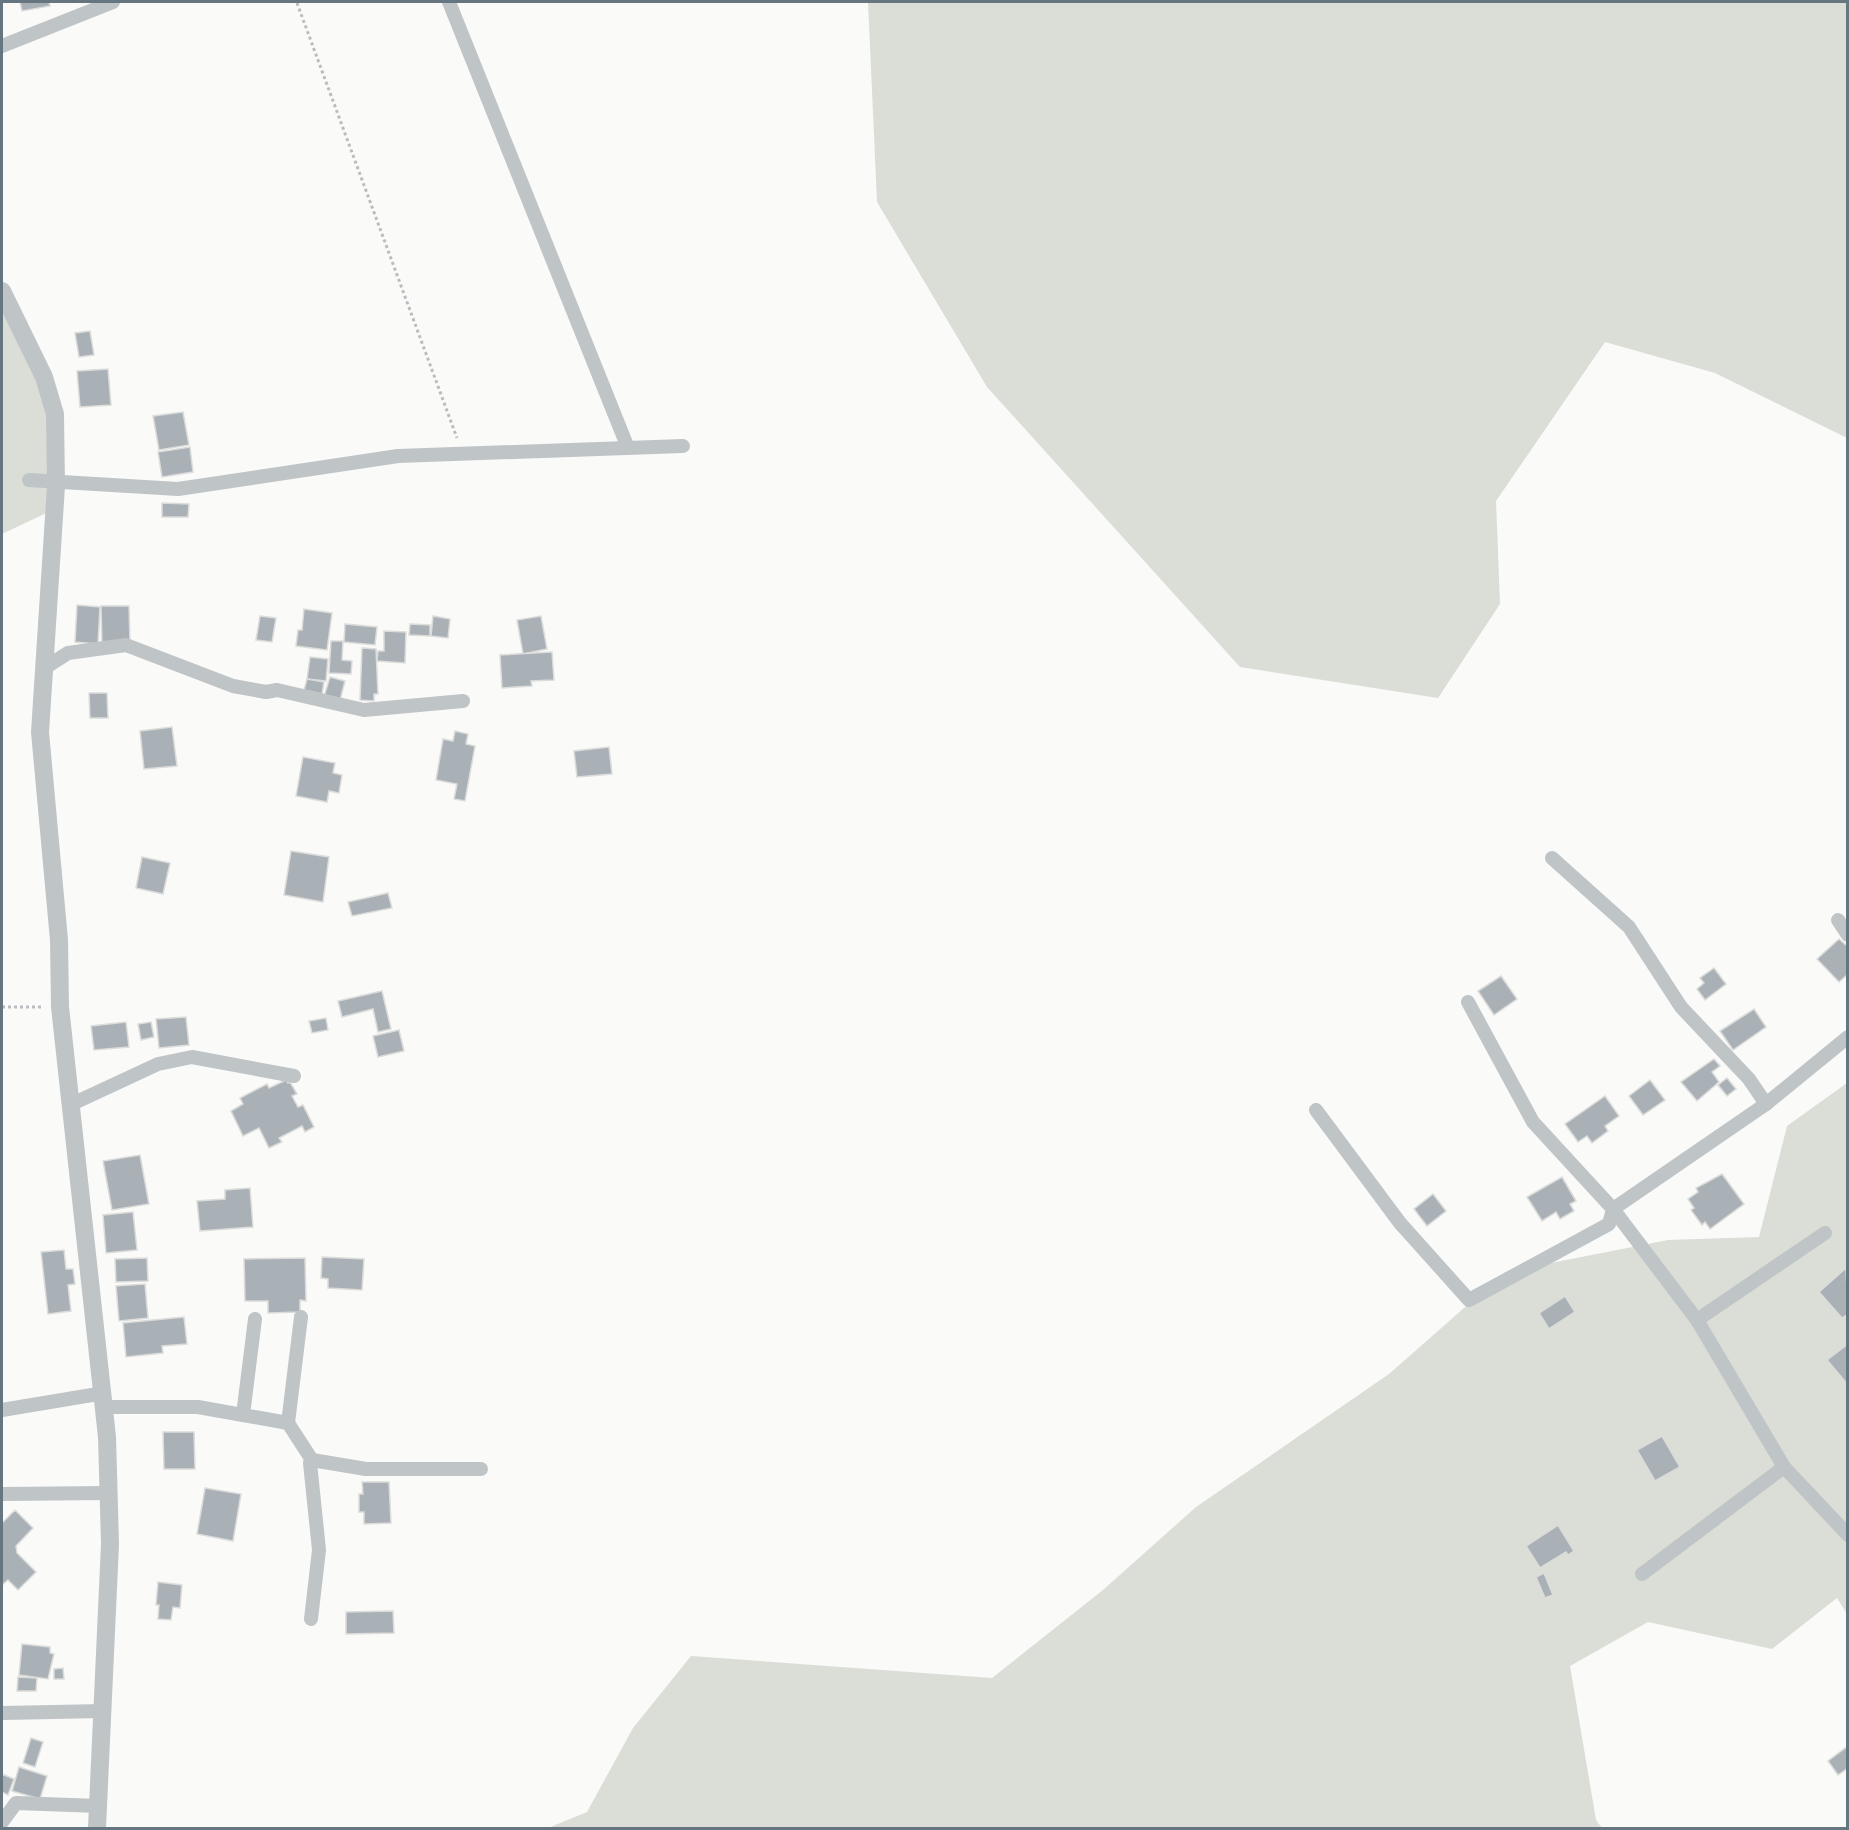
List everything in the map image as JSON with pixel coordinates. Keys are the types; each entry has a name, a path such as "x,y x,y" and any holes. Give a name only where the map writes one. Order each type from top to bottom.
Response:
{"street":[{"path":"2,46 114,2"},
{"path":"449,2 628,448"},
{"path":"2,291 29,342 50,394 55,414 56,483 40,732 59,940 60,1007 104,1400 110,1544 97,1828"},
{"path":"29,480 178,489 398,456 683,446"},
{"path":"43,669 68,653 126,645 233,686 266,692 277,690 364,710 464,700"},
{"path":"1552,858 1629,927 1681,1007 1749,1079 1766,1104"},
{"path":"1838,920 1848,935"},
{"path":"1468,1002 1533,1122 1613,1209 1696,1320 1784,1467 1848,1534"},
{"path":"1316,1110 1400,1223 1469,1300 1609,1224 1613,1209 1766,1104 1848,1037"},
{"path":"72,1104 158,1064 192,1057 294,1076"},
{"path":"1696,1320 1825,1233"},
{"path":"301,1317 288,1423 312,1460 366,1469 481,1469"},
{"path":"243,1415 255,1319"},
{"path":"2,1410 104,1400 198,1407 288,1423"},
{"path":"310,1619 319,1550 310,1463 312,1460"},
{"path":"1642,1574 1784,1467"},
{"path":"2,1494 108,1493"},
{"path":"2,1713 104,1711"},
{"path":"2,1822 16,1803 98,1806"}],"path":[{"path":"297,3 463,454"},
{"path":"2,1007 60,1007"}],"shaded area":[{"path":"868,2 1847,2 1847,438 1715,373 1605,342 1496,501 1500,604 1438,698 1240,667 987,387 877,202"},
{"path":"2,288 40,356 57,508 2,534"},
{"path":"1847,1083 1847,1614 1837,1598 1772,1649 1648,1622 1570,1666 1596,1820 1602,1828 548,1828 587,1812 633,1728 691,1656 992,1678 1103,1590 1196,1507 1389,1374 1505,1272 1668,1240 1759,1237 1787,1126"}],"building":[{"path":"20,2 49,2 50,6 22,11"},
{"path":"90,331 94,355 79,357 75,333"},
{"path":"108,369 111,405 80,407 77,371"},
{"path":"183,412 189,445 159,450 153,416"},
{"path":"190,447 193,472 162,477 158,452"},
{"path":"162,503 189,504 188,517 162,517"},
{"path":"77,605 100,607 98,644 75,642"},
{"path":"101,606 129,606 130,643 102,643"},
{"path":"304,609 332,613 327,650 296,646 298,630 302,630"},
{"path":"260,616 276,618 272,642 256,640"},
{"path":"433,616 450,619 448,638 431,636"},
{"path":"541,616 547,649 523,654 517,620"},
{"path":"345,624 377,627 375,645 344,642"},
{"path":"410,624 430,625 430,636 409,635"},
{"path":"384,631 406,632 405,663 377,661 378,651 384,651"},
{"path":"331,641 343,641 342,660 352,661 351,674 329,673"},
{"path":"362,648 376,649 378,694 374,694 374,701 360,700"},
{"path":"552,652 554,680 531,681 532,686 502,688 500,655"},
{"path":"310,657 328,659 326,681 307,679"},
{"path":"330,677 345,681 339,704 323,700"},
{"path":"307,679 324,682 322,694 304,690"},
{"path":"89,693 107,693 108,718 90,718"},
{"path":"172,727 177,766 144,769 140,731"},
{"path":"455,731 468,734 466,744 475,746 465,801 454,799 457,784 436,780 443,739 453,741"},
{"path":"609,747 612,774 577,777 574,751"},
{"path":"303,757 335,763 333,773 342,775 339,793 329,791 327,802 296,796"},
{"path":"291,851 329,857 323,902 284,895"},
{"path":"142,857 170,863 163,894 136,888"},
{"path":"388,893 392,908 352,916 348,902"},
{"path":"1839,939 1848,947 1848,974 1839,982 1817,959"},
{"path":"1714,968 1726,984 1705,1000 1697,989 1704,983 1700,978"},
{"path":"1501,976 1517,999 1494,1015 1478,991"},
{"path":"382,991 391,1029 378,1032 373,1009 342,1017 338,1001"},
{"path":"1754,1009 1766,1027 1733,1050 1720,1031"},
{"path":"186,1017 189,1045 159,1048 156,1019"},
{"path":"326,1018 328,1030 312,1033 309,1021"},
{"path":"126,1022 129,1047 94,1050 91,1026"},
{"path":"151,1022 154,1037 141,1040 138,1024"},
{"path":"399,1030 404,1051 378,1057 373,1036"},
{"path":"1714,1059 1720,1066 1712,1072 1719,1082 1697,1101 1681,1082"},
{"path":"1727,1078 1736,1089 1727,1096 1718,1085"},
{"path":"286,1080 290,1082 297,1094 292,1096 298,1107 303,1105 314,1127 305,1132 302,1126 279,1138 282,1142 269,1148 259,1128 243,1136 231,1111 243,1104 240,1098 267,1084 269,1088"},
{"path":"1650,1080 1665,1100 1643,1115 1629,1096"},
{"path":"1605,1096 1619,1116 1605,1126 1608,1131 1592,1143 1587,1136 1578,1142 1565,1124"},
{"path":"140,1155 149,1204 112,1210 103,1161"},
{"path":"1722,1174 1744,1204 1710,1229 1705,1222 1702,1225 1691,1210 1694,1208 1688,1199 1698,1192 1696,1188"},
{"path":"1562,1177 1576,1201 1570,1204 1574,1211 1560,1219 1556,1212 1542,1221 1527,1197"},
{"path":"250,1188 253,1227 200,1231 197,1201 225,1199 225,1190"},
{"path":"1433,1194 1446,1211 1427,1226 1414,1209"},
{"path":"133,1212 137,1250 106,1253 103,1215"},
{"path":"64,1250 66,1269 73,1269 75,1284 68,1285 71,1311 48,1314 41,1252"},
{"path":"322,1257 364,1259 362,1290 328,1288 328,1279 321,1278"},
{"path":"147,1258 148,1281 116,1282 115,1259"},
{"path":"305,1258 306,1301 300,1300 300,1312 268,1313 268,1301 245,1301 244,1259"},
{"path":"1846,1268 1848,1314 1842,1318 1819,1292"},
{"path":"145,1284 148,1318 119,1321 116,1286"},
{"path":"1565,1296 1575,1312 1549,1329 1539,1313"},
{"path":"184,1317 187,1344 162,1346 163,1353 126,1357 123,1323"},
{"path":"1848,1344 1848,1385 1827,1360"},
{"path":"163,1432 194,1432 195,1469 164,1469"},
{"path":"1662,1436 1680,1467 1655,1481 1637,1450"},
{"path":"362,1482 389,1482 391,1523 364,1524 364,1512 359,1512 359,1494 363,1494"},
{"path":"205,1488 241,1494 233,1541 197,1534"},
{"path":"15,1510 33,1528 16,1546 17,1553 36,1572 18,1590 8,1580 2,1585 2,1523"},
{"path":"1558,1525 1574,1551 1568,1555 1566,1552 1540,1568 1526,1546"},
{"path":"1544,1573 1553,1595 1545,1598 1536,1577"},
{"path":"158,1582 182,1585 180,1608 173,1607 171,1620 158,1619 159,1605 156,1605"},
{"path":"393,1611 394,1633 346,1634 346,1612"},
{"path":"22,1644 50,1647 50,1653 54,1654 48,1679 19,1675"},
{"path":"63,1668 64,1679 54,1679 54,1669"},
{"path":"18,1677 37,1678 36,1691 17,1691"},
{"path":"31,1738 43,1742 35,1767 23,1763"},
{"path":"1848,1746 1848,1768 1838,1775 1828,1761"},
{"path":"19,1767 47,1776 40,1799 12,1791"},
{"path":"2,1774 14,1779 8,1795 2,1792"}]}
